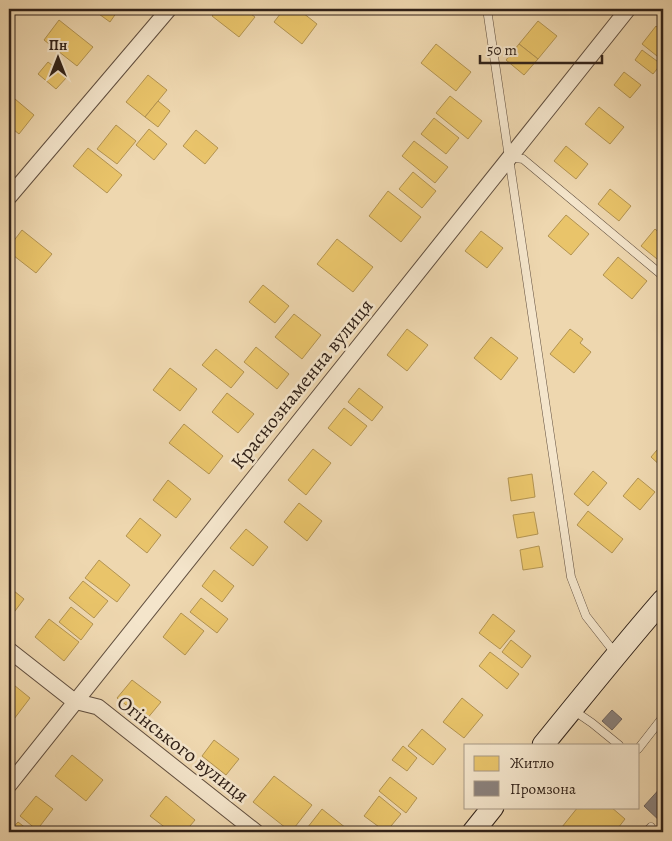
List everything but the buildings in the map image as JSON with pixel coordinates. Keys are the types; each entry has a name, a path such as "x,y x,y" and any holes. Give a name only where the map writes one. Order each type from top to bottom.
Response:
{"main road":[{"path":"544,744 603,672 615,654 663,600"},
{"path":"473,832 492,808"}],"street":[{"path":"9,197 169,9"},
{"name":"Краснознаменна вулиця","path":"9,785 74,701 628,9"},
{"name":"Огінського вулиця","path":"9,650 74,701 98,707 256,832"}],"lane":[{"path":"487,9 571,577 586,616 615,654"},
{"path":"509,157 523,159 663,276"},
{"path":"572,709 618,744"},
{"path":"640,746 663,717"}]}
